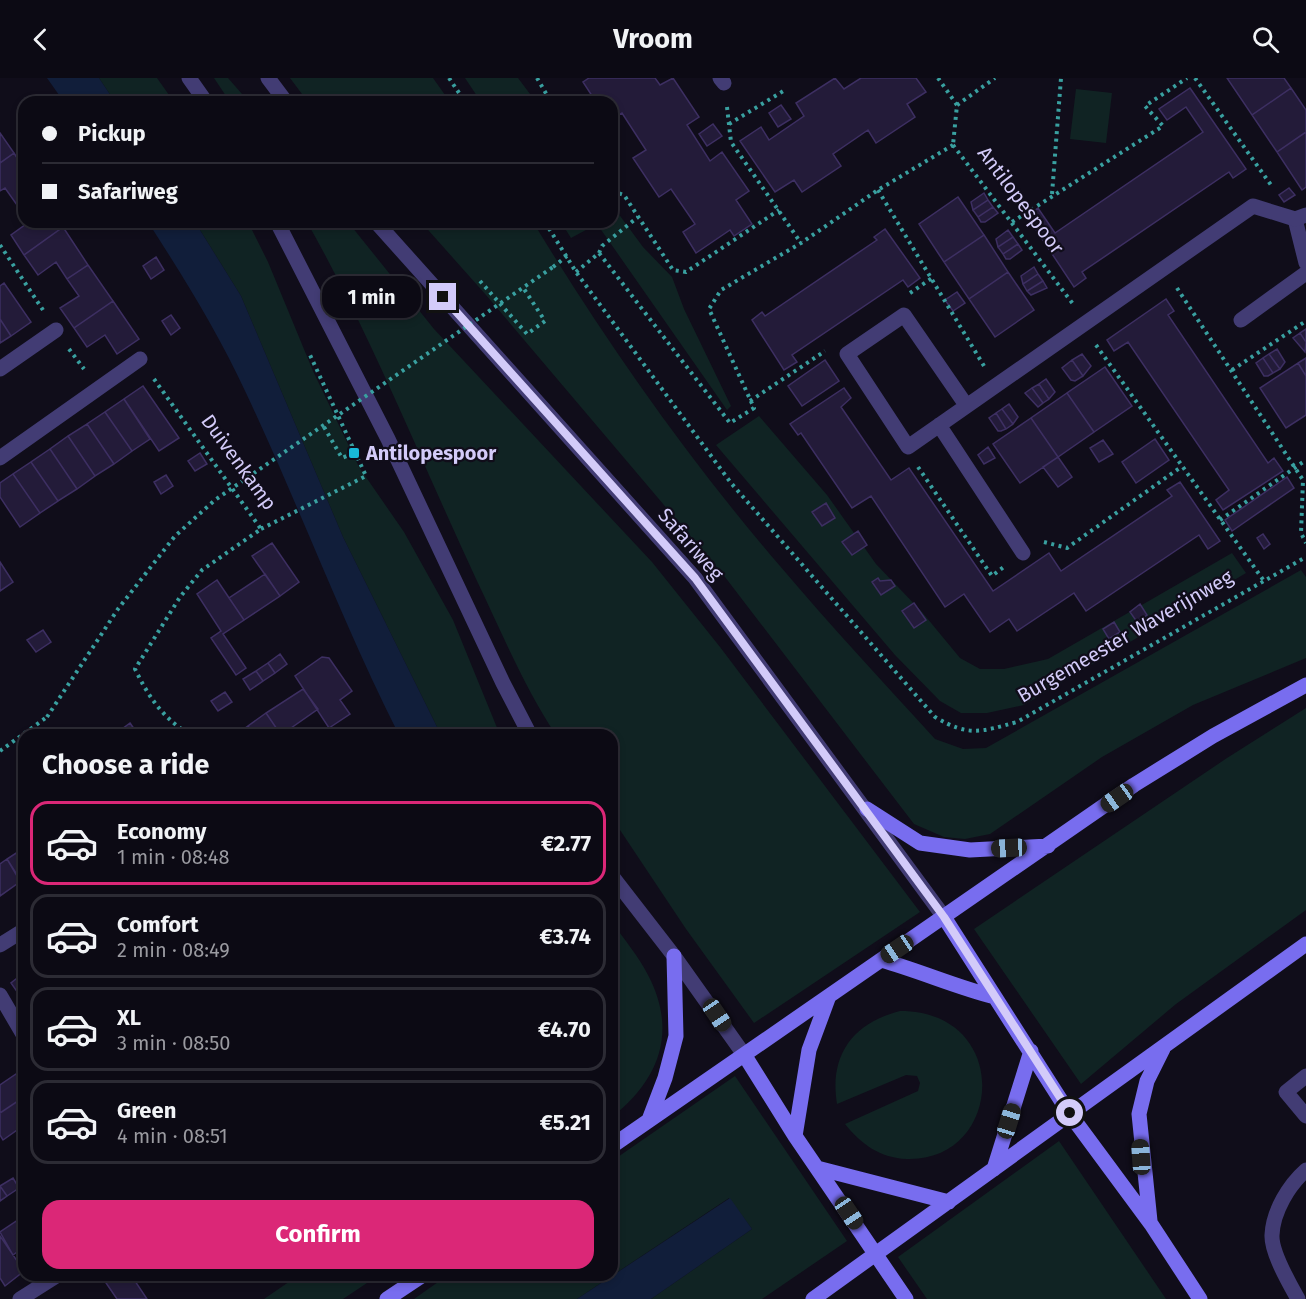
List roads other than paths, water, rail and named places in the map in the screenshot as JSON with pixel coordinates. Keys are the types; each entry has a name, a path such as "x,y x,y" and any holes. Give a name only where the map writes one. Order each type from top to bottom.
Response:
{"main road":[{"path":"618,1142 1134,786 1213,736 1306,685"},
{"path":"867,809 920,843 970,850 1048,846"},
{"path":"944,917 1070,1113 1151,1224 1200,1299"},
{"path":"813,1299 1306,944"},
{"path":"649,1120 665,1078 676,1036 674,956"},
{"path":"881,960 921,971 956,987 995,997"},
{"path":"795,1136 809,1050 829,996"},
{"path":"1151,1224 1139,1114 1147,1081 1164,1046"},
{"path":"994,1169 1031,1052"},
{"path":"744,1056 795,1136 906,1299"},
{"path":"817,1168 948,1202"},
{"path":"387,1299 414,1281"}],"street":[{"path":"189,78 202,96"},
{"path":"268,78 282,96"},
{"path":"966,405 904,315 847,354 908,447 1253,206 1301,217 1306,263"},
{"path":"280,228 388,439 502,683 527,729"},
{"name":"Safariweg","path":"381,228 695,578 867,809 944,917"},
{"path":"1241,320 1306,273"},
{"path":"0,369 56,330"},
{"path":"0,458 140,359"},
{"path":"939,425 1023,553"},
{"path":"618,884 674,956 744,1056"},
{"path":"0,945 18,934"},
{"path":"0,995 18,1026"},
{"path":"1306,1076 1286,1092 1306,1116"},
{"path":"1298,1299 1284,1273 1272,1236 1279,1208 1295,1180 1306,1170"},
{"path":"20,1299 48,1281"}],"water":[{"path":"47,78 99,78 111,96 60,96"},
{"path":"152,228 199,228 241,296 343,537 438,729 396,729 359,651 236,372 175,264"},
{"path":"730,1198 752,1229 651,1299 577,1299 604,1281 618,1281 618,1272"}],"place":[{"name":"Antilopespoor","path":"354,453"}]}
